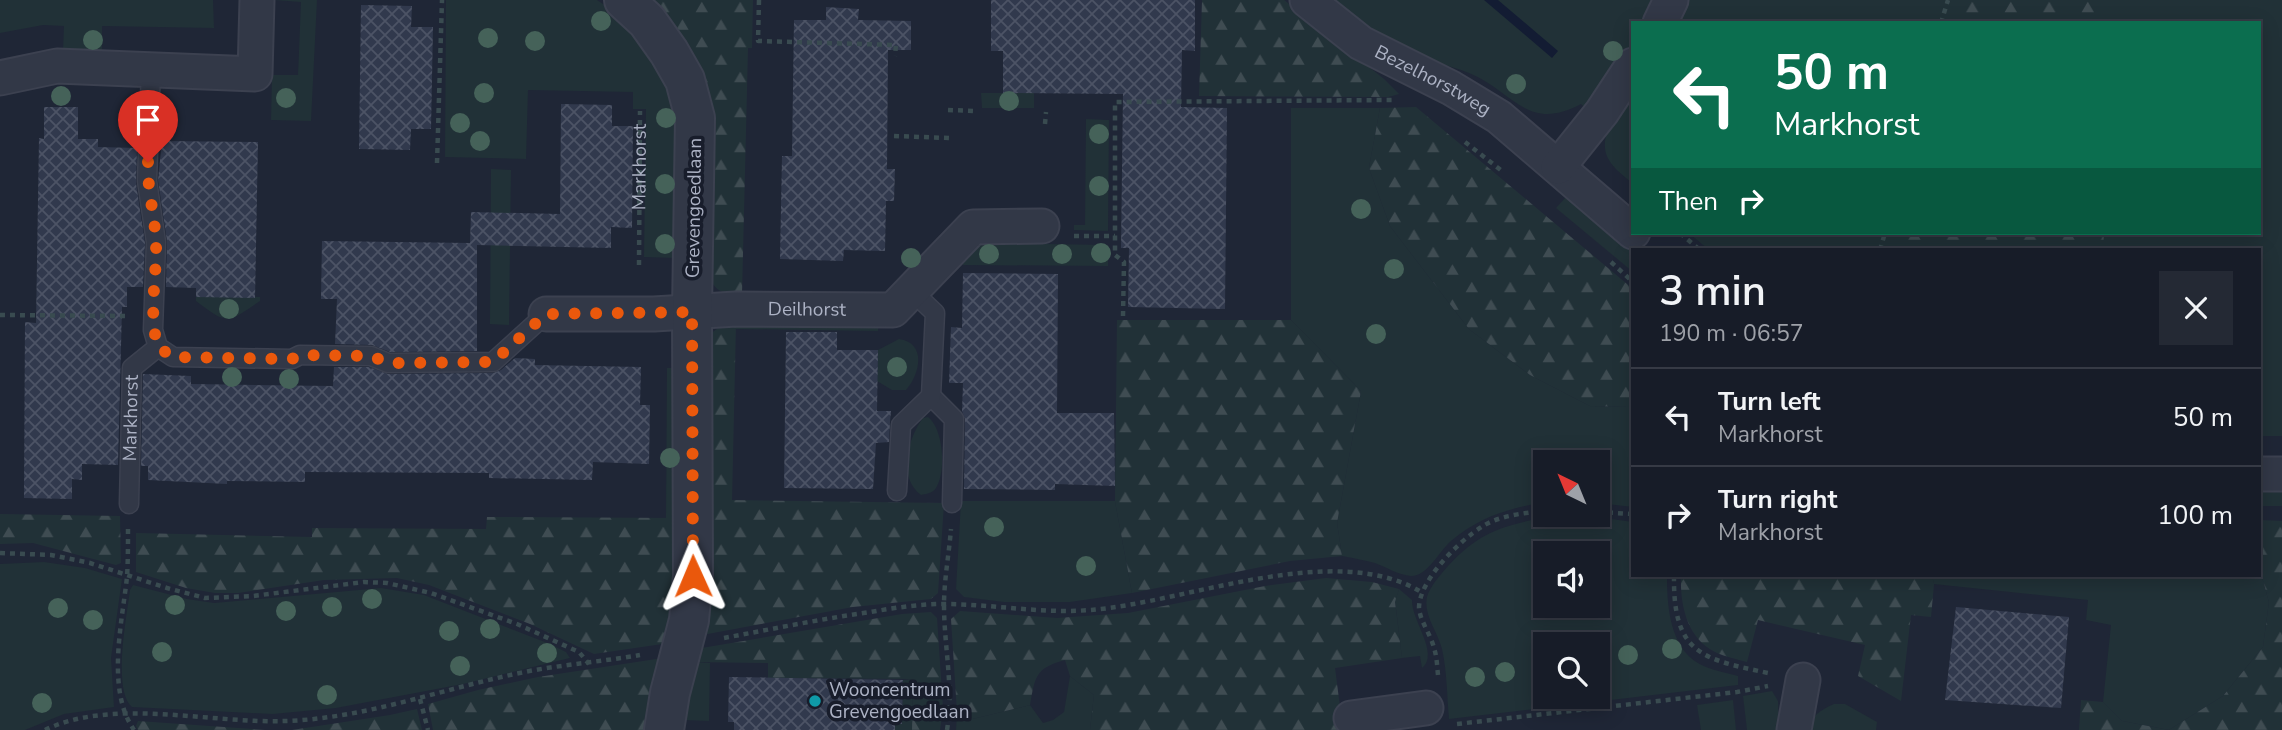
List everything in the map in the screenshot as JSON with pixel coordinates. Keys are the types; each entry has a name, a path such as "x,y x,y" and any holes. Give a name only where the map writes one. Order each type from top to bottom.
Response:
{"street":[{"path":"0,79 57,66 255,74 257,0"},
{"name":"Grevengoedlaan","path":"624,0 647,21 685,80 695,118 692,312 693,576 689,620 670,692 664,730"},
{"name":"Bezelhorstweg","path":"1307,0 1361,43 1451,88 1499,117 1631,230"},
{"path":"1661,21 1671,0"},
{"path":"1558,167 1602,112 1631,68"},
{"name":"Deilhorst","path":"692,312 736,309 893,310 973,227 1042,226"},
{"name":"Bezelhorstweg","path":"1636,235 1651,248"},
{"path":"546,314 692,312"},
{"path":"2261,474 2282,474"},
{"path":"1794,730 1803,680"},
{"path":"1351,718 1386,722 1434,707"}],"lane":[{"path":"151,69 148,181 156,242 153,330 158,347 173,357 292,359 300,355 335,355 371,356 388,363 493,362 546,314"},
{"path":"897,491 901,425 931,396 935,313 912,291"},
{"name":"Markhorst","path":"129,504 132,368 158,347"},
{"path":"931,396 954,419 952,503"}],"path":[{"path":"437,163 442,0"},
{"path":"759,0 758,41 896,45 895,56"},
{"path":"1942,21 1948,0"},
{"path":"1123,316 1124,262 1115,255 1115,102 1401,99"},
{"path":"948,110 976,111"},
{"name":"Markhorst","path":"639,265 640,111"},
{"path":"1045,124 1046,112"},
{"path":"894,136 949,138"},
{"path":"1682,235 1698,248"},
{"path":"0,315 154,316"},
{"path":"947,730 949,691 944,604 952,503"},
{"path":"129,504 127,574 118,649 120,693 126,719 134,730"},
{"path":"1533,512 1516,514 1484,525 1452,551 1429,579 1419,600 1419,613 1435,650 1434,707 1444,726 1737,692 1803,680"},
{"path":"1610,513 1631,514"},
{"path":"0,553 51,555 205,597 253,596 364,582 387,583 432,593 517,624 579,652 589,664"},
{"path":"44,730 60,723 126,713 286,721 344,715 535,670 589,664 829,618 914,606 944,604 1033,611 1093,610 1279,576 1340,570 1384,576 1409,584 1423,593"},
{"path":"1674,577 1677,614 1687,640 1699,654 1719,663 1803,680"},
{"path":"420,699 428,730"}],"green space":[{"path":"0,0 213,0 214,28 102,26 102,51 63,50 64,26 43,25 0,33"},
{"path":"274,0 317,0 311,121 271,120 272,75 298,75 301,2"},
{"path":"446,0 597,0 618,14 636,33 672,97 678,132 676,258 644,257 646,109 633,109 633,92 528,90 526,159 445,157"},
{"path":"652,0 753,0 752,48 748,48 742,294 723,292 716,288 710,279 713,114 704,82 690,53"},
{"path":"1202,0 1284,0 1384,79 1399,94 1388,97 1199,96"},
{"path":"1332,0 2282,0 2282,436 2261,436 2261,248 1707,248 1691,235 2261,235 2261,21 1631,21 1631,182 1609,161 1605,147 1608,129 1581,104 1562,112 1533,112 1469,73 1410,55 1385,43"},
{"path":"1965,0 2110,0 2109,21 1960,21"},
{"path":"981,93 1034,93 1034,108 982,108"},
{"path":"1416,107 1631,287 1631,407 1590,406 1530,375 1469,329 1390,226 1369,168 1380,108"},
{"path":"1291,108 1380,108 1369,168 1390,226 1469,329 1530,375 1590,406 1631,407 1631,507 1610,504 1610,450 1533,450 1533,505 1506,511 1473,525 1451,541 1423,572 1411,576 1375,563 1342,556 1337,523 1361,391 1291,320"},
{"path":"1086,119 1109,120 1108,231 1074,230 1074,225 1085,225"},
{"path":"491,169 511,170 509,325 490,324"},
{"path":"1567,196 1631,251 1631,270 1556,208"},
{"path":"1902,235 2104,235 2103,248 1898,248"},
{"path":"982,243 1108,245 1108,266 963,265 963,261"},
{"path":"196,297 260,297 260,301 227,319 207,309 196,301"},
{"path":"1117,320 1291,320 1361,391 1337,523 1342,556 1290,561 1132,593 1115,501"},
{"path":"736,323 878,326 878,331 736,329"},
{"path":"736,323 732,500 944,503 938,593 931,599 853,607 702,635 710,334 724,324"},
{"path":"899,339 914,346 917,368 906,390 892,390 877,381 878,350"},
{"path":"667,368 677,368 676,518 666,518"},
{"path":"928,417 940,440 942,471 935,490 921,495 909,478 907,457 918,426 923,418"},
{"path":"2261,489 2282,489 2282,506 2261,506"},
{"path":"961,501 1115,501 1132,593 1070,602 1004,602 964,597 956,589"},
{"path":"0,514 120,516 121,563 116,565 33,543 0,544"},
{"path":"487,517 676,518 675,607 669,643 594,654 530,624 429,585 397,578 324,580 238,593 215,593 186,588 136,572 136,533 312,537 312,528 486,529"},
{"path":"1610,519 1631,522 1631,577 1667,577 1673,628 1685,651 1706,667 1738,676 1738,685 1610,700 1610,632 1533,632 1534,709 1449,719 1444,657 1427,610 1427,597 1436,580 1460,554 1496,530 1533,520 1533,527 1610,527"},
{"path":"2261,520 2282,521 2282,730 2169,730 2223,696 2263,647 2269,602 2261,573"},
{"path":"44,562 85,568 122,579 111,658 114,707 64,714 25,730 0,730 0,564"},
{"path":"2261,573 2269,602 2263,647 2223,696 2169,730 2122,721 2103,702 2111,625 2086,620 2088,600 1934,584 1932,577 2261,577"},
{"path":"1681,577 1932,577 1934,584 1931,617 1911,615 1901,701 1858,676 1865,645 1758,620 1747,662 1727,657 1705,646 1698,638 1687,620"},
{"path":"1326,578 1372,582 1399,589 1395,602 1402,658 1335,668 1343,730 1090,730 1094,695 1070,676 1065,660 1048,666 1038,675 1030,705 968,720 957,712 951,619 960,611 1057,618 1128,613 1265,586"},
{"path":"133,585 214,603 381,588 424,595 550,644 566,652 570,658 463,684 336,708 273,714 132,707 126,698 123,685 122,652 130,590"},
{"path":"1399,589 1412,600 1426,646 1427,662 1422,668 1420,656 1402,658 1395,601"},
{"path":"931,612 937,618 943,708 940,730 912,730 913,679 768,678 768,663 693,662 696,649 902,614"},
{"path":"663,658 647,730 433,730 428,704 538,677"},
{"path":"693,662 710,663 709,721 683,720"},
{"path":"1070,676 1094,695 1090,730 956,730 957,712 968,720 1030,705 1043,723 1053,720 1064,712"},
{"path":"913,679 912,730 895,730 895,724 902,724 903,680"},
{"path":"1772,691 1778,701 1779,730 1747,730 1743,696"},
{"path":"1733,700 1736,730 1701,730 1697,705"},
{"path":"2081,700 2103,702 2122,721 2169,730 2079,730"},
{"path":"1834,704 1845,704 1877,722 1876,730 1806,730 1817,714"},
{"path":"417,709 422,730 292,730 390,715"},
{"path":"138,721 265,730 138,730"}],"water":[{"path":"1484,0 1498,0 1558,51 1552,58"}],"building":[{"path":"991,0 1195,0 1195,51 1182,50 1181,107 1227,108 1225,309 1128,307 1129,248 1121,248 1123,94 1003,93 1003,51 991,51"},
{"path":"361,5 412,6 411,27 433,27 431,129 411,129 410,150 359,149"},
{"path":"826,7 859,9 858,20 911,21 911,50 888,50 887,169 895,169 894,201 886,201 885,251 844,250 843,261 780,259 782,156 792,156 794,20 826,20"},
{"path":"561,104 612,105 612,126 633,126 632,228 611,227 611,248 477,245 477,351 390,352 372,345 335,344 337,299 321,299 322,241 470,243 471,212 560,214"},
{"path":"44,107 78,107 78,139 98,139 98,147 137,148 136,183 145,243 143,287 127,287 127,307 122,307 118,465 82,464 82,480 72,479 72,499 24,498 25,322 36,323 39,138 44,139"},
{"path":"162,141 258,142 255,298 196,297 196,288 166,287 167,241 158,180"},
{"path":"963,273 1058,274 1057,413 1114,413 1115,486 1055,484 1055,490 964,489 963,383 949,383 951,327 962,328"},
{"path":"786,332 837,332 837,350 878,350 877,411 891,411 889,442 876,443 873,489 784,488"},
{"path":"515,358 535,359 535,365 641,367 640,405 650,405 649,464 593,462 592,480 489,478 489,473 305,472 305,482 227,481 227,484 148,480 148,466 141,466 143,374 191,376 191,384 333,386 334,367 369,367 388,374 493,373"},
{"path":"1956,607 2069,617 2061,708 1945,700"},
{"name":"Wooncentrum Grevengoedlaan","path":"729,677 903,680 902,724 895,724 895,730 734,730 734,722 728,722"}],"place":[{"name":"Wooncentrum Grevengoedlaan","path":"815,701"}],"route":[{"path":"148,162 156,242 153,330 158,347 173,357 292,359 300,355 324,355 371,356 388,363 493,362 546,314 692,312 693,576"}]}
